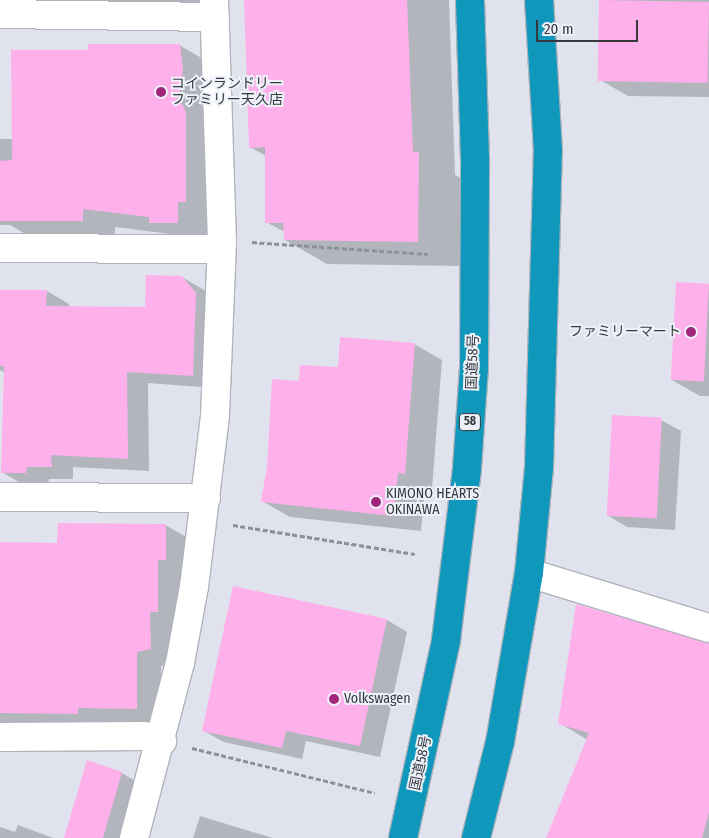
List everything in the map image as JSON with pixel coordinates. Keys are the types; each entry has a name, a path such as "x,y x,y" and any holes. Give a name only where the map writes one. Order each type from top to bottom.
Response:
{"highway":[{"name":"国道58号","path":"403,838 446,640 467,468 474,358 475,159 470,0"},
{"path":"476,838 500,742 529,573 544,362 548,151 539,0"}],"street":[{"path":"0,14 214,9 221,245 219,362 204,510 180,663 162,741 134,838"},
{"path":"0,248 221,245"},
{"path":"0,497 204,510"},
{"path":"529,573 709,628"},
{"path":"0,737 144,736 162,741"}],"path":[{"path":"221,245 428,254"},
{"path":"204,510 416,554"},
{"path":"162,741 375,792"}],"building":[{"path":"244,0 407,0 413,152 419,152 418,242 284,240 283,223 265,223 265,147 249,148"},
{"path":"599,0 709,2 708,83 598,81"},
{"path":"88,44 180,44 183,70 179,97 186,113 186,202 178,202 178,223 149,223 149,217 83,209 83,221 0,221 0,161 12,160 11,50 88,50"},
{"path":"146,275 182,276 196,293 193,376 127,372 128,459 51,455 52,467 27,467 26,473 1,473 4,366 0,366 0,290 47,290 46,306 145,307"},
{"name":"ファミリーマート","path":"676,282 709,284 704,382 671,380"},
{"path":"340,337 415,343 405,474 398,473 393,516 261,502 267,466 272,379 299,381 300,365 338,367"},
{"path":"612,415 662,418 657,518 607,516"},
{"path":"58,523 166,524 166,560 158,560 158,612 150,612 151,649 137,652 137,709 78,708 78,714 0,713 0,542 57,543"},
{"path":"233,586 387,619 360,746 286,731 282,748 202,731"},
{"path":"576,604 709,643 709,812 702,838 546,838 589,733 558,724"},
{"path":"87,760 122,772 103,838 64,838"}],"place":[{"name":"コインランドリー ファミリー天久店","path":"161,92"},
{"name":"ファミリーマート","path":"691,332"},
{"name":"KIMONO HEARTS OKINAWA","path":"376,502"},
{"name":"Volkswagen","path":"334,699"}]}
